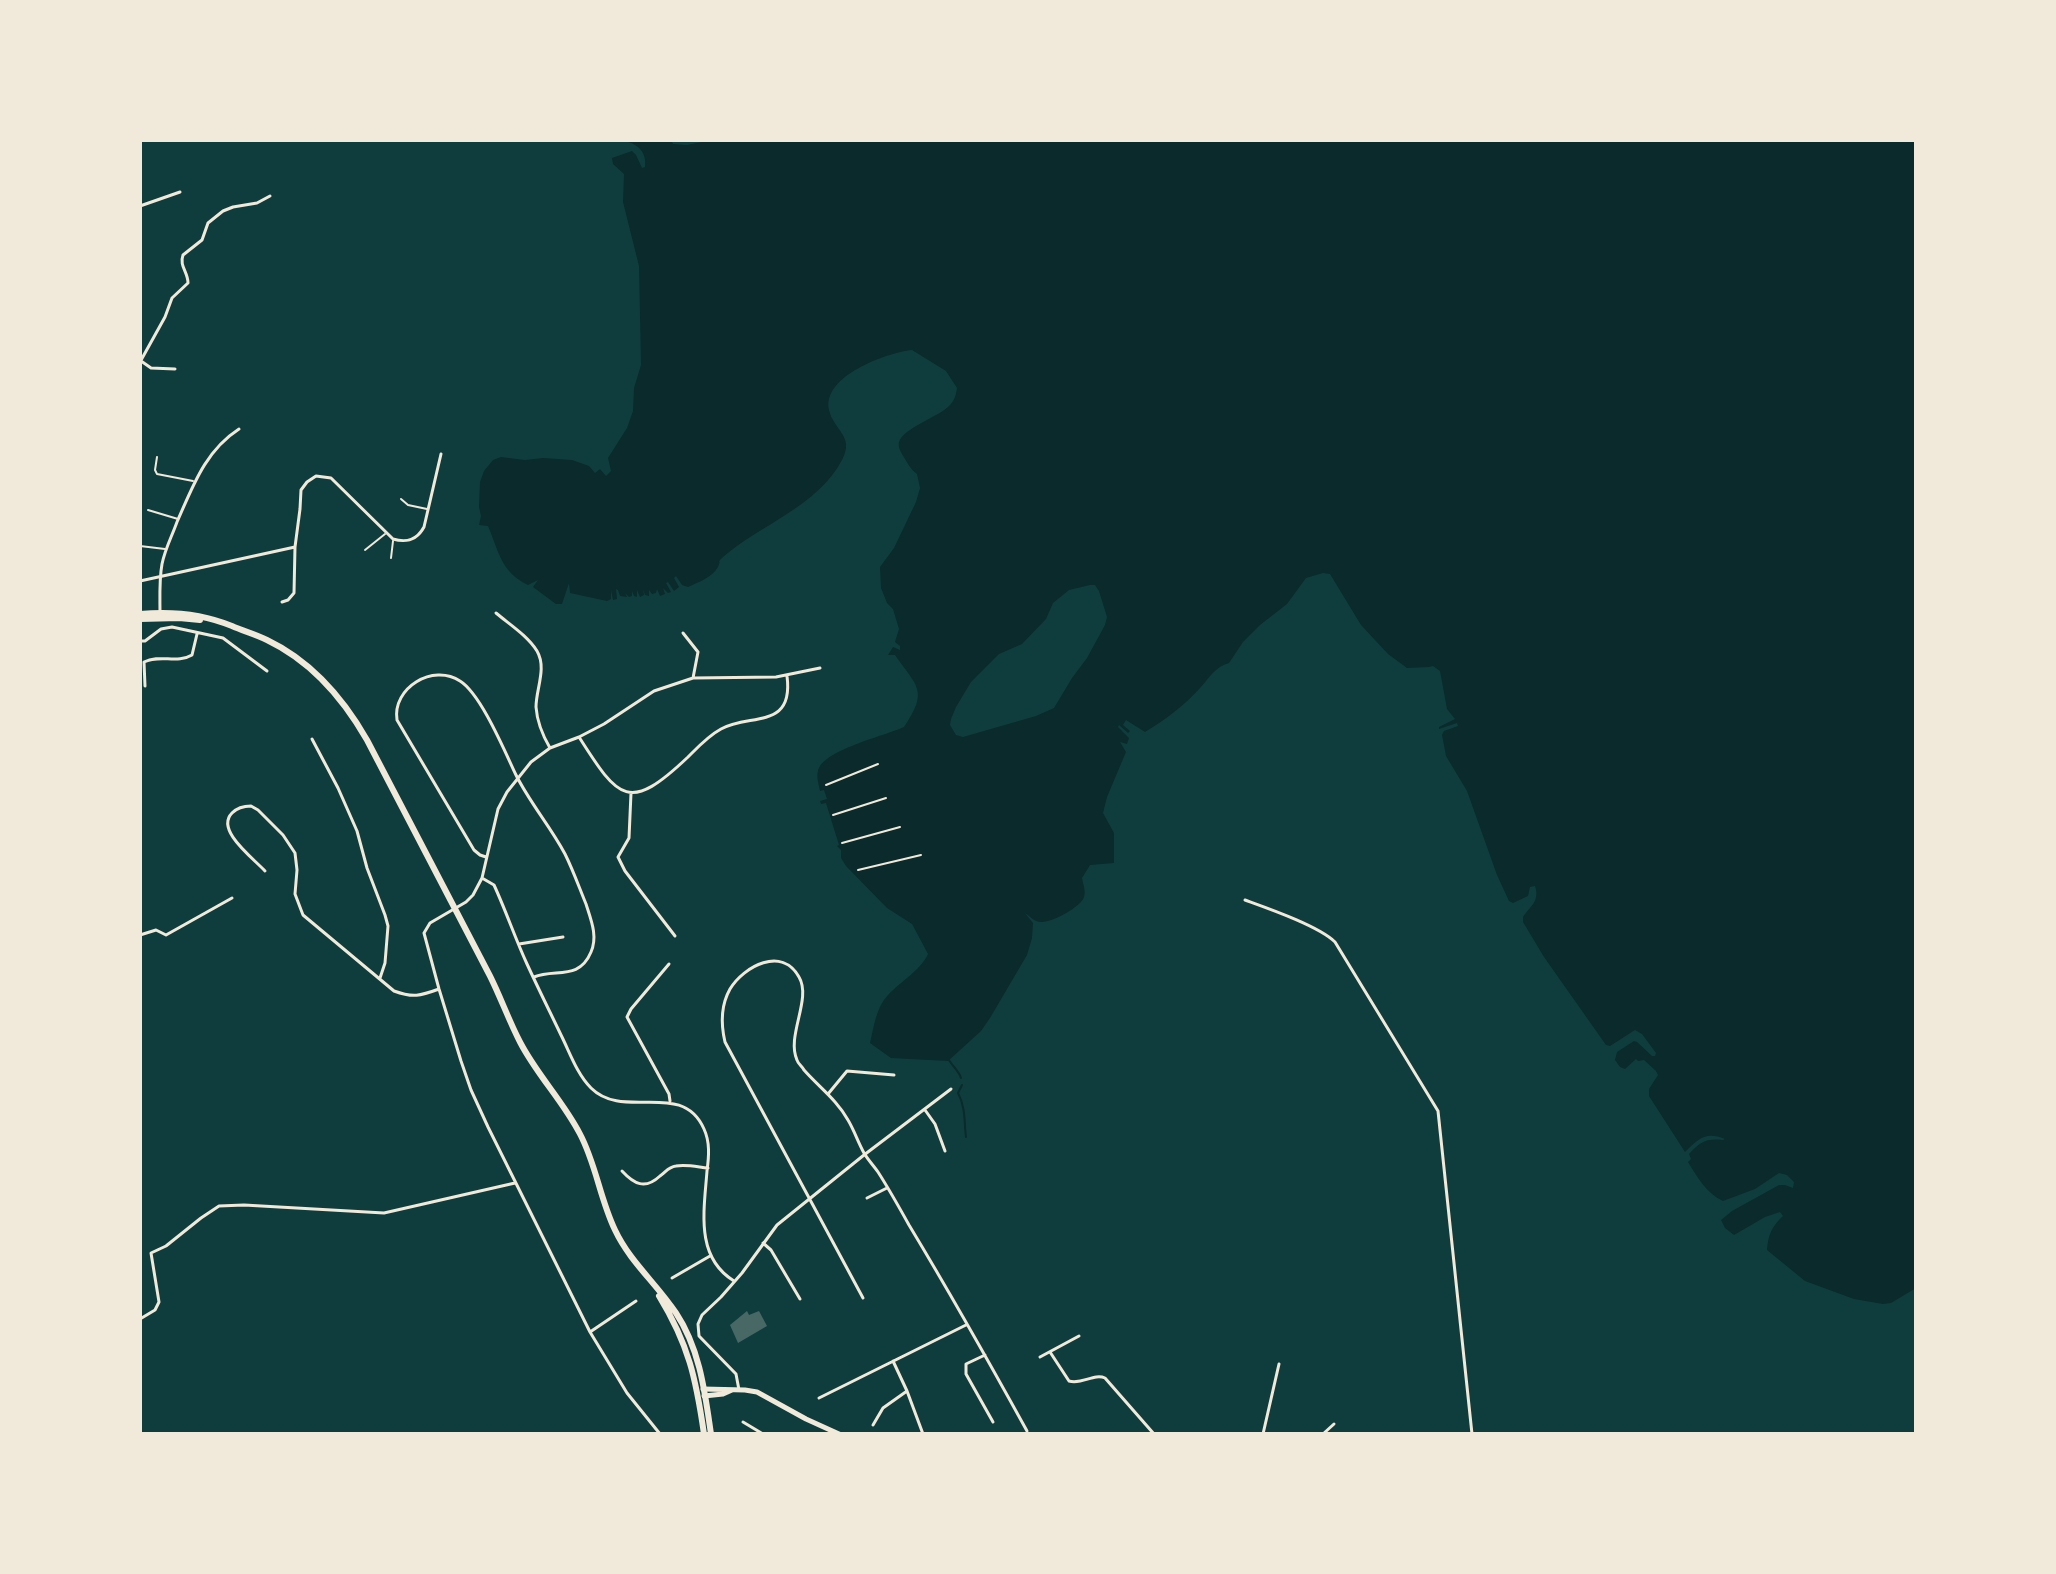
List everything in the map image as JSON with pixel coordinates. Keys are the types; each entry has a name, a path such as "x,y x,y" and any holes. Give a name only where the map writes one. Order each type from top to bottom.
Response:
{"main road":[{"path":"140,616 195,619 231,626 268,640 289,652 339,697 367,740 492,980 528,1057 579,1131 617,1235 667,1309 683,1343 705,1397 711,1434"},
{"path":"701,1390 762,1394 839,1434"},
{"path":"701,1390 704,1434"},
{"path":"705,1397 736,1390"}],"street":[{"path":"140,206 180,192"},
{"path":"175,369 151,368 140,362 172,298 188,283 181,264 183,255 202,240 208,223 223,211 257,203 270,196"},
{"path":"160,616 161,575 166,549 195,481 215,449 239,429"},
{"path":"282,602 294,593 301,490 307,482 316,476 331,478 385,534 405,541 415,538 424,527 441,454"},
{"path":"140,581 295,547"},
{"path":"496,613 538,652 541,664 536,707 543,735 550,748"},
{"path":"140,641 145,641 161,629 172,627 223,638 267,671"},
{"path":"683,633 698,652 693,678"},
{"path":"145,686 144,662 152,658 186,659 192,655 197,634"},
{"path":"660,1434 627,1393 590,1332 471,1090 424,933 430,923 473,895 482,878 498,809 517,778 531,762 550,748 604,724 654,691 693,678 787,676 820,668"},
{"path":"486,857 474,850 397,720 396,712 403,693 412,684 428,677 443,676 461,682 480,706 517,778 565,854 578,884 594,930 592,951 575,970 534,977"},
{"path":"579,737 614,786 631,793 648,789 718,730 729,725 759,721 779,710 789,689 787,676"},
{"path":"312,739 357,831 385,915 388,926 385,963 380,978"},
{"path":"631,793 629,838 618,857 625,871 675,936"},
{"path":"265,871 227,828 227,821 237,809 251,806 283,835 295,853 295,894 303,915 394,991 407,996 421,996 439,989"},
{"path":"482,878 494,885 575,1066 588,1085 602,1097 624,1103 670,1101 689,1111 704,1127 709,1151 704,1232 710,1256 720,1271 734,1281"},
{"path":"140,935 156,930 166,935 232,898"},
{"path":"1245,900 1293,919 1335,942 1438,1111 1472,1434"},
{"path":"519,944 563,937"},
{"path":"863,1298 725,1042 722,1027 726,1000 744,972 757,964 768,961 781,963 790,966 799,976 803,988 795,1043 796,1060 848,1119 864,1155 878,1172 1027,1431"},
{"path":"669,964 627,1017 670,1101"},
{"path":"828,1094 847,1071 894,1075"},
{"path":"736,1390 736,1374 701,1340 697,1329 702,1315 721,1297 777,1225 951,1089"},
{"path":"925,1110 935,1124 945,1151"},
{"path":"622,1171 637,1184 656,1179 670,1167 708,1168"},
{"path":"140,1319 155,1310 159,1302 151,1253 166,1246 219,1206 384,1213 515,1183"},
{"path":"867,1198 887,1188"},
{"path":"763,1243 771,1250 800,1299"},
{"path":"672,1278 710,1256"},
{"path":"590,1332 636,1301"},
{"path":"819,1398 967,1325"},
{"path":"1040,1357 1079,1336"},
{"path":"1050,1352 1069,1381 1079,1382 1099,1376 1105,1378 1152,1432 1143,1434"},
{"path":"985,1355 966,1364 965,1369 993,1422"},
{"path":"893,1361 923,1434"},
{"path":"1263,1434 1279,1364"},
{"path":"873,1425 883,1408 907,1391"},
{"path":"743,1422 763,1434"},
{"path":"1323,1434 1334,1424"}],"lane":[{"path":"157,457 157,474 195,481"},
{"path":"401,499 408,505 428,509"},
{"path":"148,510 179,519"},
{"path":"365,550 385,534"},
{"path":"391,558 393,539"},
{"path":"140,546 166,549"}],"path":[{"path":"826,785 878,764"},
{"path":"833,815 886,798"},
{"path":"842,843 900,827"},
{"path":"858,870 921,855"}],"water":[{"path":"621,140 671,140 673,144 687,145 712,140 1916,140 1916,1288 1891,1303 1883,1304 1854,1299 1805,1281 1767,1250 1771,1231 1783,1216 1780,1212 1734,1235 1725,1228 1721,1220 1732,1211 1779,1185 1793,1188 1794,1182 1787,1175 1779,1173 1755,1189 1723,1201 1703,1184 1688,1162 1691,1159 1689,1154 1704,1142 1725,1139 1703,1137 1685,1152 1649,1096 1649,1089 1658,1075 1656,1071 1644,1060 1636,1059 1625,1069 1615,1060 1617,1052 1634,1041 1652,1056 1656,1053 1642,1034 1635,1030 1610,1046 1606,1045 1523,922 1535,900 1535,886 1530,887 1528,896 1513,903 1509,901 1467,791 1446,756 1442,735 1444,731 1458,726 1457,723 1439,729 1455,719 1447,709 1440,671 1433,666 1407,668 1388,654 1361,625 1330,574 1306,578 1287,604 1243,642 1229,663 1216,670 1167,717 1145,732 1126,720 1123,725 1130,731 1128,733 1119,725 1129,738 1127,744 1120,742 1126,752 1103,813 1114,833 1114,863 1090,865 1082,878 1085,890 1082,901 1065,914 1041,922 1025,913 1033,923 1027,955 981,1031 948,1061 891,1058 870,1043 884,1000 928,954 912,924 887,908 841,858 826,803 821,804 820,801 827,799 824,790 820,791 817,773 822,763 842,750 904,727 916,705 918,696 914,682 895,655 888,655 893,647 900,650 895,642 899,629 893,609 881,588 880,567 894,548 920,488 917,474 902,454 899,442 907,432 950,405 957,388 946,371 912,350 872,361 845,377 829,398 829,410 846,445 842,460 832,476 804,502 723,557 712,574 688,587 682,585 676,576 674,578 679,587 674,591 668,582 671,592 663,588 665,594 660,596 657,589 652,594 649,590 649,596 643,589 644,595 640,597 637,590 637,597 632,591 629,597 625,593 627,597 620,596 616,589 617,599 613,600 611,590 611,599 607,601 570,593 569,583 562,604 556,604 533,587 538,580 528,585 519,580 506,567 488,526 479,525 480,482 484,471 493,460 501,457 525,460 543,458 572,460 589,466 595,473 600,469 606,476 611,471 608,458 627,428 633,411 634,388 641,365 639,266 623,202 624,174 613,164 612,158 632,151 642,168 645,161 639,148","holes":["1095,585 1107,617 1105,625 1054,708 963,737 956,735 950,725 951,719 971,682 999,654 1022,644 1046,619 1053,603 1069,590"]}],"building":[{"path":"747,1311 749,1315 759,1311 767,1326 738,1343 730,1325"}],"waterway":[{"path":"949,1060 961,1078"},
{"path":"962,1085 958,1093 964,1110 966,1137"}]}
